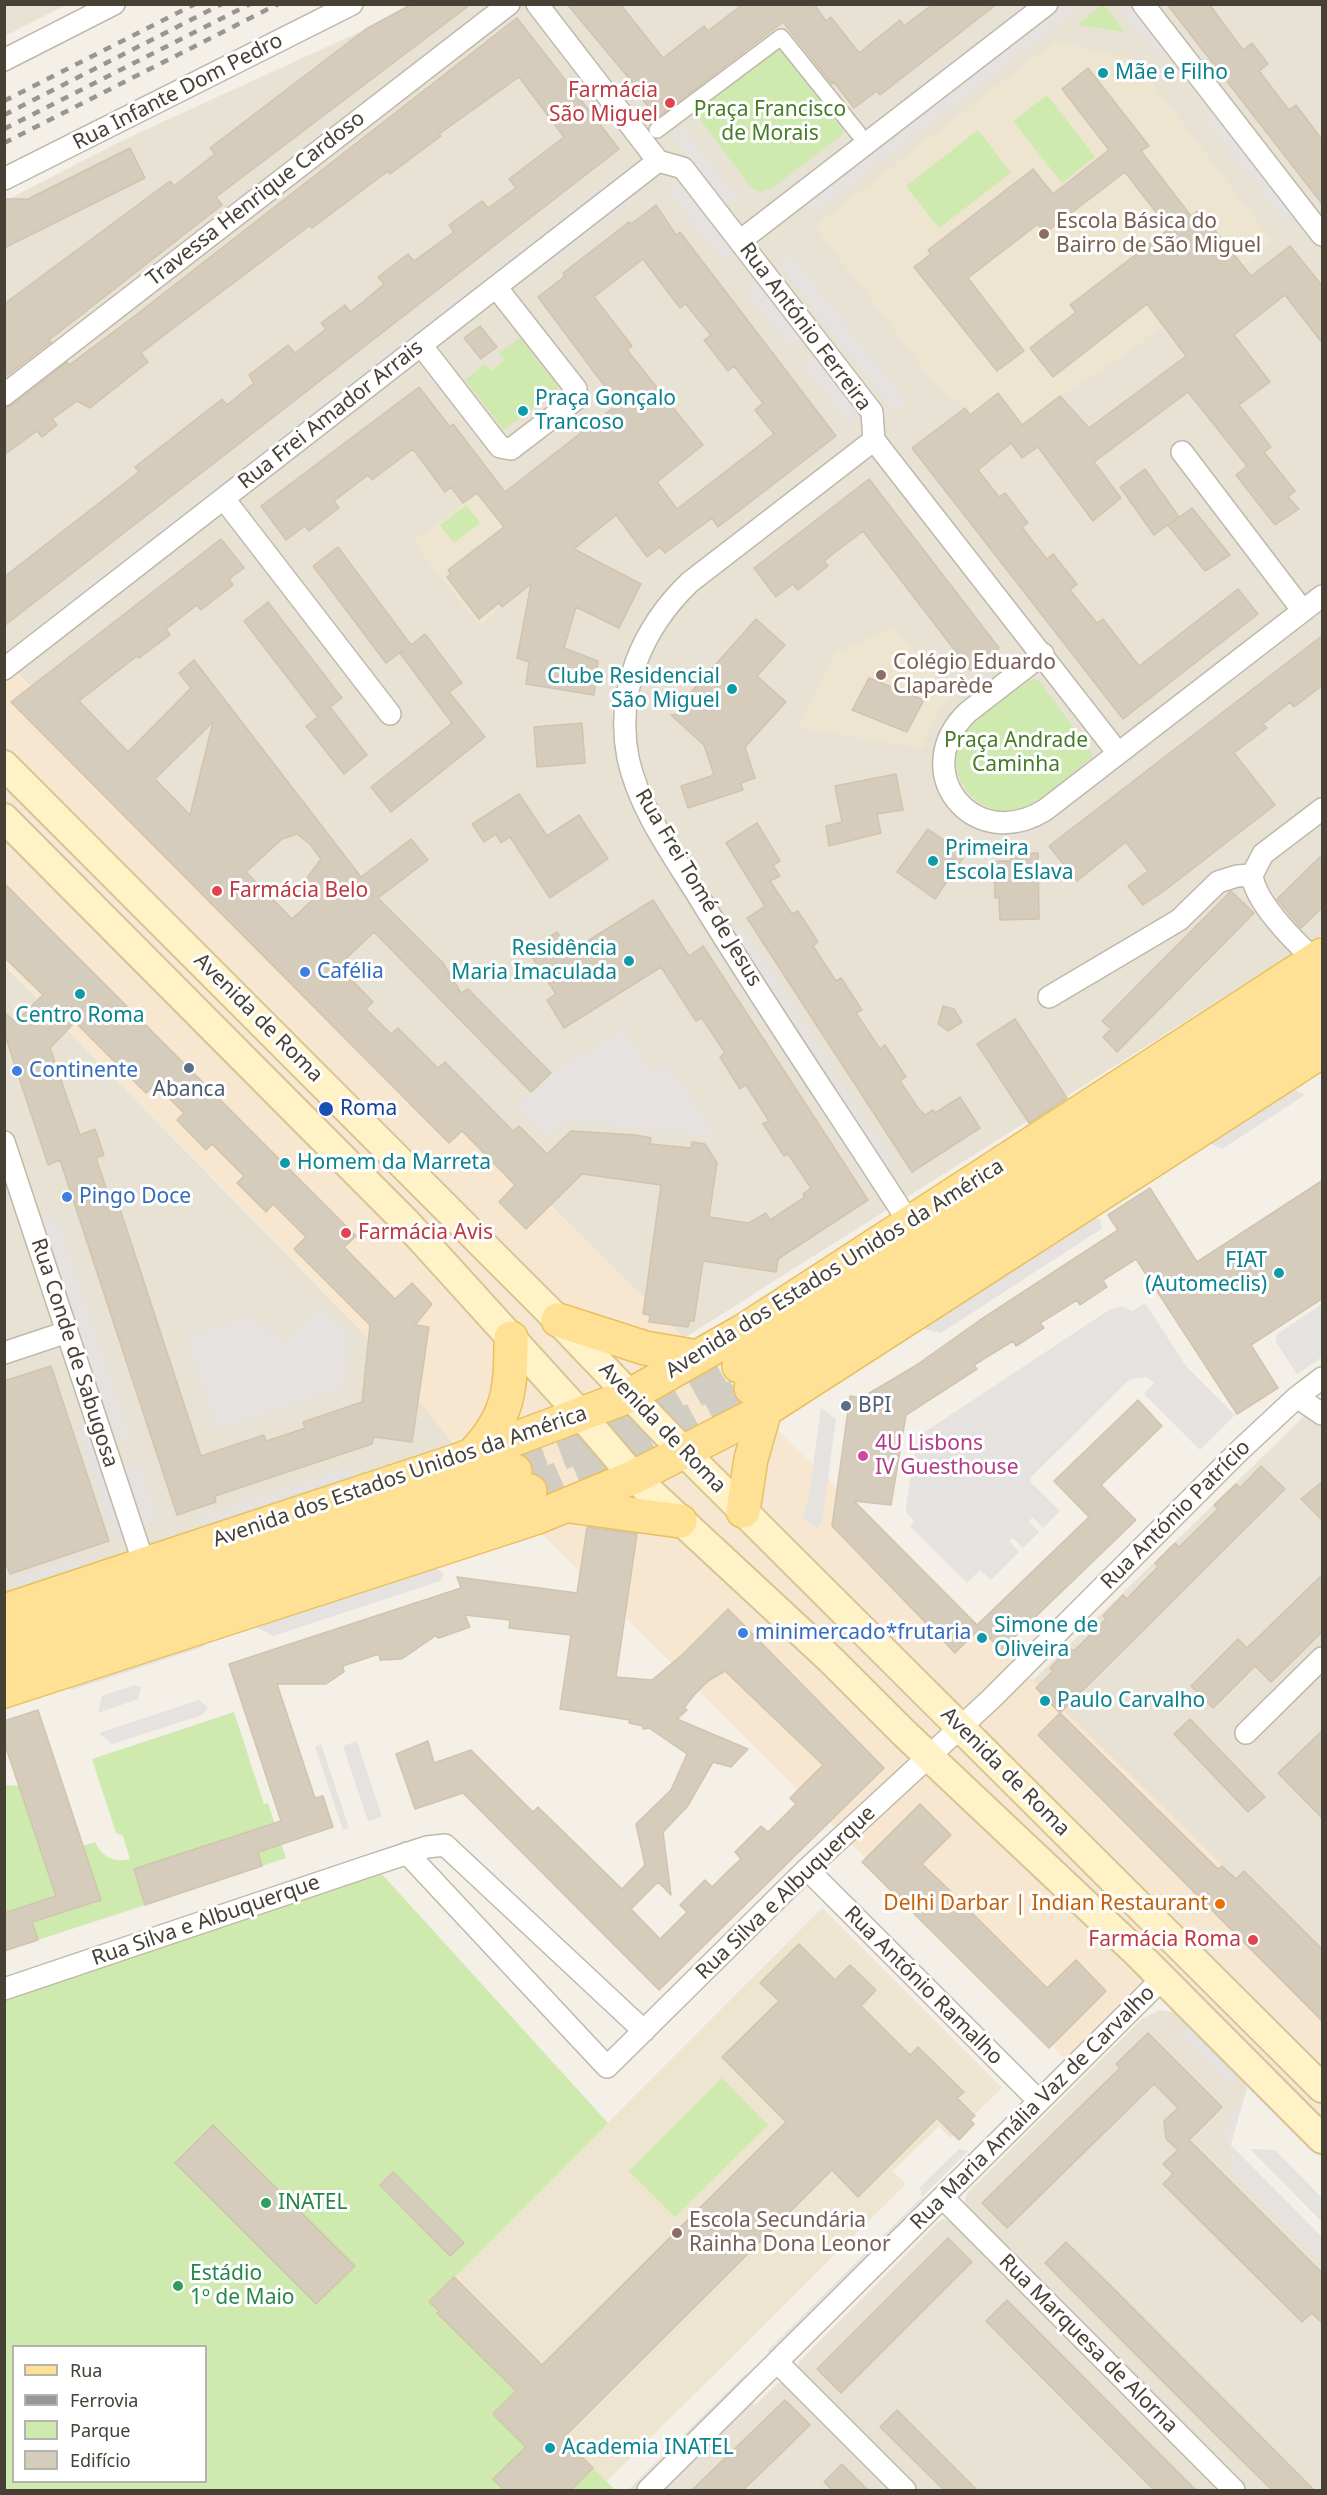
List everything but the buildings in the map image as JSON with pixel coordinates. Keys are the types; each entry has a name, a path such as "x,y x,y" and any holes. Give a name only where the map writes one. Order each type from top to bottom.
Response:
{"main road":[{"name":"Avenida de Roma","path":"4,765 558,1320 684,1452 1323,2088"},
{"name":"Avenida de Roma","path":"4,818 397,1212 581,1415 634,1477 831,1660 1163,1978 1323,2139"},
{"name":"Avenida dos Estados Unidos da América","path":"4,1611 471,1456 629,1396 743,1331 1320,967"},
{"name":"Avenida dos Estados Unidos da América","path":"4,1691 236,1617 568,1506 684,1452 751,1388 1300,1003 1320,967"},
{"name":"Avenida dos Estados Unidos da América","path":"751,1388 1323,1019"},
{"name":"Avenida dos Estados Unidos da América","path":"751,1388 1323,1051"},
{"path":"558,1320 645,1348 698,1357"},
{"path":"471,1456 492,1433 507,1403 511,1338"},
{"path":"743,1511 756,1435 751,1388"},
{"name":"Avenida dos Estados Unidos da América","path":"4,1637 522,1481 4,1669"},
{"path":"568,1506 680,1521"},
{"path":"1163,1978 1187,1954"}],"street":[{"path":"4,60 114,4"},
{"name":"Rua Infante Dom Pedro","path":"4,179 352,4"},
{"name":"Travessa Henrique Cardoso","path":"4,395 508,4"},
{"path":"537,4 658,161"},
{"path":"740,241 1047,4"},
{"path":"1143,4 1323,235"},
{"path":"657,130 781,37 858,133"},
{"name":"Rua António Ferreira","path":"658,161 683,168 740,241 872,412 874,440 1118,753"},
{"name":"Rua Frei Amador Arrais","path":"4,669 658,161"},
{"path":"421,345 500,447 511,449 575,400 576,388 496,287"},
{"name":"Rua Frei Tomé de Jesus","path":"874,440 690,582 674,597 649,632 639,651 628,692 626,735 633,777 650,817 726,940 910,1224"},
{"path":"1182,452 1303,611"},
{"path":"224,499 390,714"},
{"path":"1043,654 968,712 951,731 944,754 944,766 950,790 956,800 975,816 986,821 1010,824 1022,822 1045,810 1323,596"},
{"path":"1320,967 1300,947 1257,894 1252,875 1263,854 1323,809"},
{"path":"1049,997 1179,920 1218,882 1237,876 1252,875"},
{"name":"Rua Conde de Sabugosa","path":"4,1142 144,1564"},
{"path":"4,1353 67,1332"},
{"name":"Rua António Patrício","path":"930,1757 1238,1452 1298,1396 1323,1378"},
{"path":"1298,1396 1323,1414"},
{"path":"1246,1733 1323,1658"},
{"name":"Rua Silva e Albuquerque","path":"407,1853 607,2067 807,1869 930,1757"},
{"name":"Rua Silva e Albuquerque","path":"4,1989 407,1853 445,1845 644,2031"},
{"name":"Rua António Ramalho","path":"807,1869 1040,2101"},
{"name":"Rua Maria Amália Vaz de Carvalho","path":"648,2490 1163,1978"},
{"name":"Rua Marquesa de Alorna","path":"943,2198 1234,2490"},
{"path":"777,2362 905,2490"}],"shaded area":[{"path":"5,4 66,4 66,5 5,36"},
{"path":"413,5 1322,5 1322,935 684,1338 5,661 5,201 121,141 366,29"},
{"path":"1024,5 1035,5 811,177 807,172"},
{"path":"1059,5 1083,5 812,214 803,202"},
{"path":"1116,5 1135,5 1176,57 1159,59"},
{"name":"Escola Básica do Bairro de São Miguel","path":"1055,41 1134,59 1273,242 1114,363 1060,396 1022,425 970,415 965,408 936,386 815,226"},
{"path":"1214,107 1300,218 1283,220 1203,116"},
{"path":"681,125 737,196 725,205 670,134"},
{"path":"625,168 629,173 255,464 251,459"},
{"path":"681,181 735,251 722,261 668,191"},
{"path":"639,186 643,192 540,272 536,267"},
{"path":"792,254 906,402 894,412 779,264"},
{"path":"758,280 802,337 789,347 745,290"},
{"path":"536,317 586,381 581,385 530,321"},
{"path":"817,357 861,413 848,423 804,367"},
{"path":"222,481 226,486 28,640 30,631"},
{"path":"487,485 551,568 479,626 413,542"},
{"path":"1322,604 1322,612 1093,790 1088,785"},
{"name":"Colégio Eduardo Claparède","path":"893,627 954,696 933,720 923,748 799,728 836,653"},
{"path":"4,661 684,1338 1322,1963 1322,2153 1161,1990 1078,2072 456,1447 372,1342 5,965"},
{"path":"1073,797 1077,802 1039,829 1026,835 1002,837 1002,830"},
{"path":"724,924 744,929 897,1167 882,1168"},
{"path":"716,937 877,1185 868,1185 714,948"},
{"path":"4,965 372,1342 456,1447 5,1594"},
{"path":"624,1029 653,1074 670,1064 713,1131 713,1137 568,1120 545,1138 515,1107 551,1073"},
{"path":"1288,1087 1305,1095 1222,1149 1205,1141"},
{"path":"58,1217 131,1437 117,1441 44,1221"},
{"path":"1090,1218 1101,1219 1101,1229 941,1333 916,1327"},
{"path":"1145,1303 1186,1366 1235,1415 1200,1450 1144,1394 1154,1383 1146,1377 1130,1379 1031,1477 1031,1483 1060,1511 1043,1528 1033,1517 1029,1521 1039,1532 1023,1548 1013,1538 1009,1541 1019,1552 991,1580 980,1570 967,1583 910,1526 914,1521 906,1512 906,1507 917,1437 1109,1310 1121,1306 1132,1311"},
{"path":"1322,1304 1322,1357 1297,1374 1276,1342 1276,1335"},
{"path":"321,1308 350,1337 342,1388 216,1430 186,1338 250,1317 286,1342"},
{"path":"1322,1399 1322,1963 1032,1681"},
{"path":"821,1408 836,1419 822,1522 816,1528 805,1519 802,1520 808,1502"},
{"path":"84,1423 121,1533 113,1536 78,1431 84,1427"},
{"path":"140,1465 158,1521 144,1526 126,1470"},
{"path":"348,1467 369,1478 207,1530 197,1521 203,1515"},
{"path":"73,1559 97,1568 26,1589 16,1585 19,1577"},
{"path":"435,1567 444,1574 440,1581 273,1636 251,1624"},
{"path":"207,1639 203,1647 72,1690 64,1686"},
{"path":"134,1685 141,1687 138,1699 98,1713 102,1696"},
{"path":"199,1700 208,1708 202,1715 112,1744 99,1733"},
{"path":"357,1741 382,1817 368,1821 343,1746"},
{"path":"321,1744 349,1828 343,1830 315,1747"},
{"name":"Escola Secundária Rainha Dona Leonor","path":"822,1908 1002,2088 951,2138 939,2126 893,2171 906,2184 606,2482 437,2313 429,2302"},
{"path":"1159,2010 1178,2013 1188,2025 1185,2039 1228,2083 1236,2073 1245,2081 1247,2089 1243,2102 1232,2114 1226,2133 1232,2149 1233,2170 1322,2258 1322,2490 1247,2490 964,2204 967,2193 1142,2019"},
{"path":"1188,2025 1236,2073 1233,2084 1228,2083 1184,2039"},
{"path":"1243,2102 1231,2145 1322,2237 1322,2258 1233,2170 1232,2149 1226,2133 1232,2114"},
{"path":"959,2149 968,2151 922,2197 920,2187"},
{"path":"1250,2149 1275,2150 1322,2198 1322,2222"},
{"path":"921,2198 926,2202 772,2356 767,2351"},
{"path":"943,2219 954,2222 1221,2490 917,2490 801,2374 798,2363"},
{"path":"745,2374 749,2378 637,2490 629,2489"},
{"path":"778,2383 784,2383 894,2490 668,2490"},
{"path":"750,2400 755,2405 669,2490 660,2490"}],"green space":[{"path":"1103,4 1124,31 1124,32 1077,25"},
{"name":"Praça Francisco de Morais","path":"780,49 844,131 842,135 772,188 760,192 750,186 696,114"},
{"path":"1047,95 1095,157 1062,183 1013,121"},
{"path":"978,130 1011,173 939,228 906,186"},
{"path":"520,338 559,388 504,430 465,380 485,364 491,371 504,360 499,353"},
{"path":"466,505 480,523 454,543 440,525"},
{"name":"Praça Andrade Caminha","path":"1030,680 1039,681 1093,754 1057,786 1029,804 1005,810 990,808 977,801 960,779 957,765 958,750 964,736 977,721 994,706"},
{"path":"234,1712 264,1804 268,1803 286,1858 262,1866 251,1831 134,1869 145,1905 38,1940 27,1905 5,1913 4,1785 19,1786 62,1913 100,1900 82,1846 95,1842 101,1852 109,1858 130,1859 123,1836 116,1833 92,1759"},
{"name":"INATEL","path":"380,1872 608,2123 430,2302 439,2311 437,2313 615,2490 5,2490 5,1994"},
{"path":"722,2078 768,2125 675,2217 629,2171"}],"tunnel":[{"path":"515,1471 578,1447 670,1405 739,1366"},
{"path":"530,1491 680,1426 751,1388"}],"railway":[{"path":"4,101 195,4"},
{"path":"4,115 222,4"},
{"path":"4,129 250,4"},
{"path":"4,143 278,4"}],"place":[{"name":"Mãe e Filho","path":"1103,73"},
{"name":"Farmácia São Miguel","path":"670,103"},
{"name":"Escola Básica do Bairro de São Miguel","path":"1044,234"},
{"name":"Praça Gonçalo Trancoso","path":"523,411"},
{"name":"Colégio Eduardo Claparède","path":"881,675"},
{"name":"Clube Residencial São Miguel","path":"732,689"},
{"name":"Primeira Escola Eslava","path":"933,861"},
{"name":"Farmácia Belo","path":"217,891"},
{"name":"Residência Maria Imaculada","path":"629,961"},
{"name":"Cafélia","path":"305,972"},
{"name":"Centro Roma","path":"80,994"},
{"name":"Abanca","path":"189,1068"},
{"name":"Continente","path":"17,1071"},
{"name":"Roma","path":"326,1109"},
{"name":"Homem da Marreta","path":"285,1163"},
{"name":"Pingo Doce","path":"67,1197"},
{"name":"Farmácia Avis","path":"346,1233"},
{"name":"FIAT (Automeclis)","path":"1279,1273"},
{"name":"BPI","path":"846,1406"},
{"name":"4U Lisbons IV Guesthouse","path":"863,1456"},
{"name":"minimercado*frutaria","path":"743,1633"},
{"name":"Simone de Oliveira","path":"982,1638"},
{"name":"Paulo Carvalho","path":"1045,1701"},
{"name":"Delhi Darbar | Indian Restaurant","path":"1220,1904"},
{"name":"Farmácia Roma","path":"1253,1940"},
{"name":"INATEL","path":"266,2203"},
{"name":"Escola Secundária Rainha Dona Leonor","path":"677,2233"},
{"name":"Estádio 1º de Maio","path":"178,2286"},
{"name":"Academia INATEL","path":"550,2448"}]}
